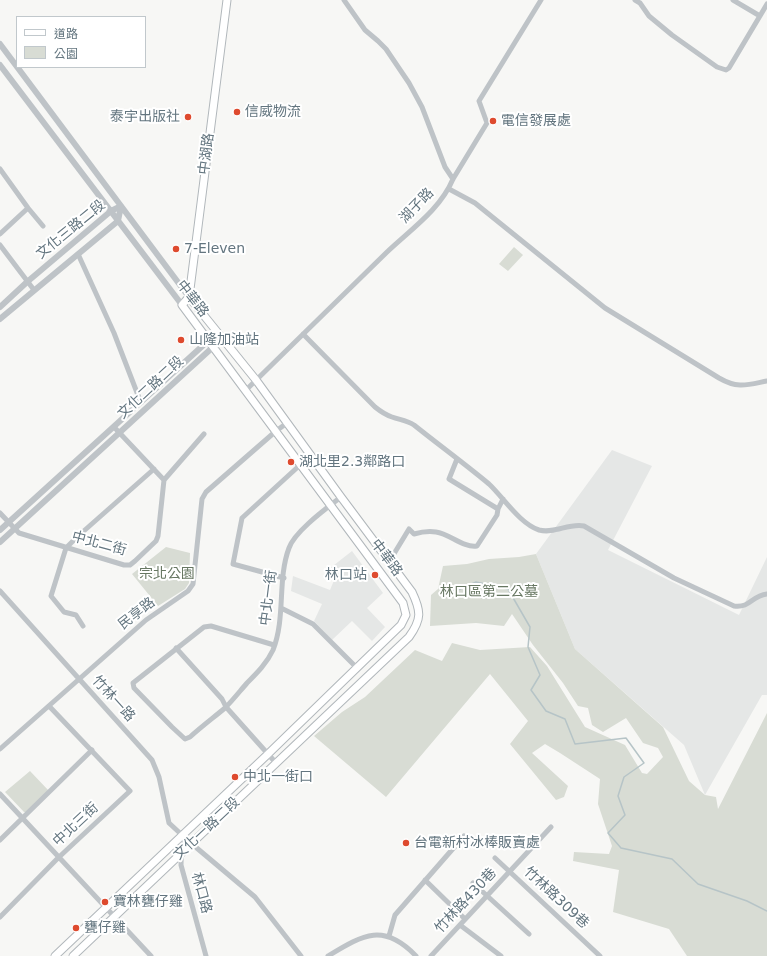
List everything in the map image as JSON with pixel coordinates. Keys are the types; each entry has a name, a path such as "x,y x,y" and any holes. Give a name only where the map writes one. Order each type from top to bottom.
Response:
{"main road":[{"name":"中湖路","path":"189,297 227,0"},
{"path":"182,305 189,297"},
{"name":"中華路","path":"189,297 256,380 341,498 412,592"},
{"name":"中華路","path":"182,305 403,603"},
{"name":"文化一路二段","path":"73,956 409,637 416,627 419,614 417,602 412,592"},
{"name":"文化一路二段","path":"54,956 267,755 401,625 406,615 403,603"},
{"path":"182,835 192,844"}],"street":[{"path":"344,0 365,30 386,49 409,83 422,107 445,167 453,179"},
{"name":"湖子路","path":"245,391 400,240 428,215 449,189 453,179 487,123 479,101 541,0"},
{"path":"635,0 640,3 649,16 672,35 717,67 726,70 729,68 767,4"},
{"path":"733,0 760,16"},
{"name":"中華路","path":"0,44 16,65"},
{"name":"中華路","path":"0,65 182,305"},
{"name":"中華路","path":"18,68 189,297"},
{"path":"0,169 43,226"},
{"path":"449,189 475,203 605,308 719,378 730,384 739,386 767,381"},
{"name":"文化三路二段","path":"0,307 27,282 111,211 121,206"},
{"name":"文化三路二段","path":"0,319 118,221 121,206"},
{"path":"0,234 28,208"},
{"path":"0,245 34,290"},
{"path":"78,254 114,333 141,403"},
{"name":"文化二路二段","path":"0,530 209,340 220,334"},
{"name":"文化二路二段","path":"0,542 213,347 220,334"},
{"path":"303,334 375,407 384,414 394,418 406,420 489,485 504,499 509,507 538,530 550,531 576,524 584,526 674,578 734,606 742,607 758,596 767,594"},
{"name":"民享路","path":"0,749 146,620 188,591 193,584 202,499 206,492 287,423"},
{"path":"114,427 164,480 204,434"},
{"path":"457,459 449,479 498,509"},
{"path":"284,578 233,564 242,518 300,465"},
{"path":"83,626 76,615 64,612 51,596 66,548 154,469"},
{"name":"中北二街","path":"14,529 19,533 66,548 124,565 130,565 153,545 158,536 164,480"},
{"name":"中北一街","path":"176,648 133,683 134,688 185,739 190,737 226,707 265,665 274,645 281,608 289,547 296,537 308,525 341,498"},
{"path":"389,562 409,529 414,534 422,532 437,532 471,547 477,546 497,515 498,509 504,499"},
{"path":"0,513 14,529"},
{"name":"竹林一路","path":"0,591 152,760 159,777 169,823 182,835"},
{"path":"281,608 313,624 357,668"},
{"path":"274,645 211,626 204,627 176,648 222,699 226,707 267,755 276,763"},
{"name":"中北三街","path":"0,917 58,858 130,791 50,706"},
{"path":"0,840 92,750"},
{"path":"0,794 58,858 151,956"},
{"name":"竹林路430巷","path":"431,956 551,827"},
{"name":"林口路","path":"182,835 181,865 206,956"},
{"path":"389,936 395,915 464,836"},
{"path":"192,844 255,896 301,956"},
{"name":"竹林路309巷","path":"495,858 600,956"},
{"path":"425,880 465,919"},
{"path":"473,883 488,895 529,934"},
{"path":"460,925 501,956"},
{"path":"328,956 360,938 379,935 389,936 399,941 416,956"}],"shaded area":[{"path":"612,450 652,466 608,550 739,615 767,557 767,695 762,695 705,795 684,745 575,649 536,554"},
{"path":"352,551 383,593 367,608 385,627 372,641 352,621 332,640 314,621 322,604 291,591 293,576 330,590 335,578 329,569"}],"green space":[{"path":"514,247 523,255 508,271 499,264"},
{"name":"宗北公園","path":"166,547 190,553 189,583 185,589 158,606 132,574"},
{"name":"林口區第二公墓","path":"536,554 575,649 663,727 689,781 705,795 716,797 718,809 767,713 767,956 687,956 669,929 613,912 619,870 573,861 574,852 609,854 612,846 598,804 600,779 545,744 532,753 568,786 564,797 556,800 510,744 528,721 490,674 386,797 314,736 342,712 365,697 415,650 442,661 452,643 480,650 530,647 547,666 585,727 625,745 642,773 647,774 663,757 658,748 643,743 626,718 603,732 592,725 588,708 578,706 563,683 533,645 512,614 504,626 476,623 430,626 431,595 438,589 443,566"},
{"path":"30,771 49,791 27,812 24,812 5,792"}],"waterway":[{"path":"443,591 458,590 476,582 508,589 530,627 528,647 540,675 531,690 546,711 565,719 575,744 626,738 644,763 624,777 618,796 625,815 608,833 621,848 672,859 698,884 747,901 767,911"}],"place":[{"name":"信威物流","path":"237,112"},
{"name":"泰宇出版社","path":"188,117"},
{"name":"電信發展處","path":"493,121"},
{"name":"7-Eleven","path":"176,249"},
{"name":"山隆加油站","path":"181,340"},
{"name":"湖北里2.3鄰路口","path":"291,462"},
{"name":"林口站","path":"375,575"},
{"name":"中北一街口","path":"235,777"},
{"name":"台電新村冰棒販賣處","path":"406,843"},
{"name":"寶林甕仔雞","path":"105,902"},
{"name":"甕仔雞","path":"76,928"}]}
